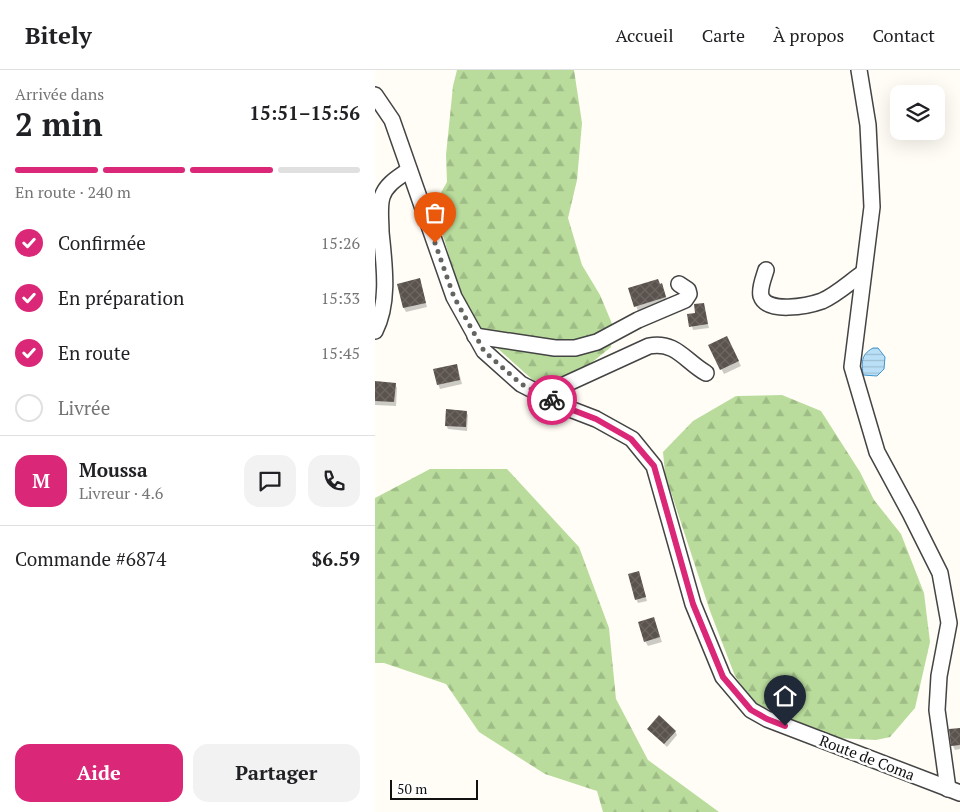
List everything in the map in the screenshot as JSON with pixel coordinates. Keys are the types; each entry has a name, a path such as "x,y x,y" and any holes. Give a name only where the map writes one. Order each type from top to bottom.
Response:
{"street":[{"path":"859,70 868,125 872,207 852,367 877,452 940,573 949,623 939,676 937,710 954,791"},
{"name":"Route de Coma","path":"375,95 392,120 454,297 484,351 521,384 570,409 596,419 631,439 654,466 693,604 723,677 751,710 767,719 954,791"},
{"path":"375,331 383,313 382,197 391,182 409,170"},
{"path":"766,270 761,288 761,297 768,304 781,307 801,307 823,301 863,273"},
{"path":"475,336 555,348 575,348 597,342 638,320 685,300 689,290 679,284"},
{"path":"542,395 649,346 659,344 671,347 695,367 706,373"}],"green space":[{"path":"457,70 574,70 582,123 577,180 568,218 582,265 600,295 613,326 611,347 564,385 534,381 486,338 459,289 434,205 447,182 446,155 453,86"},
{"path":"782,395 821,411 860,472 874,500 901,534 924,593 930,642 915,708 890,737 876,740 836,738 753,702 735,676 710,611 665,474 663,452 693,421 736,396"},
{"path":"430,469 507,469 579,547 609,628 616,699 648,760 719,812 603,812 597,791 545,774 479,732 446,684 384,663 375,663 375,498"}],"water":[{"path":"873,348 878,348 885,357 884,369 877,376 863,375 862,363 864,356"}],"building":[{"path":"420,278 426,303 403,308 397,284"},
{"path":"658,279 660,284 662,283 666,297 634,307 628,288"},
{"path":"704,303 708,324 689,327 687,314 695,313 694,304"},
{"path":"727,336 739,361 720,370 708,345"},
{"path":"457,364 460,380 437,385 433,369"},
{"path":"375,381 396,383 394,402 375,401"},
{"path":"446,409 467,411 466,427 445,426"},
{"path":"639,571 646,597 635,600 628,574"},
{"path":"654,617 660,637 644,642 638,622"},
{"path":"659,715 676,731 664,744 647,729"},
{"path":"960,728 960,745 951,746 949,729"}],"way so far":[{"path":"435,243 454,297 484,351 521,384 552,400"}],"route":[{"path":"552,400 596,419 631,439 654,466 693,604 723,677 751,710 785,726"}]}
